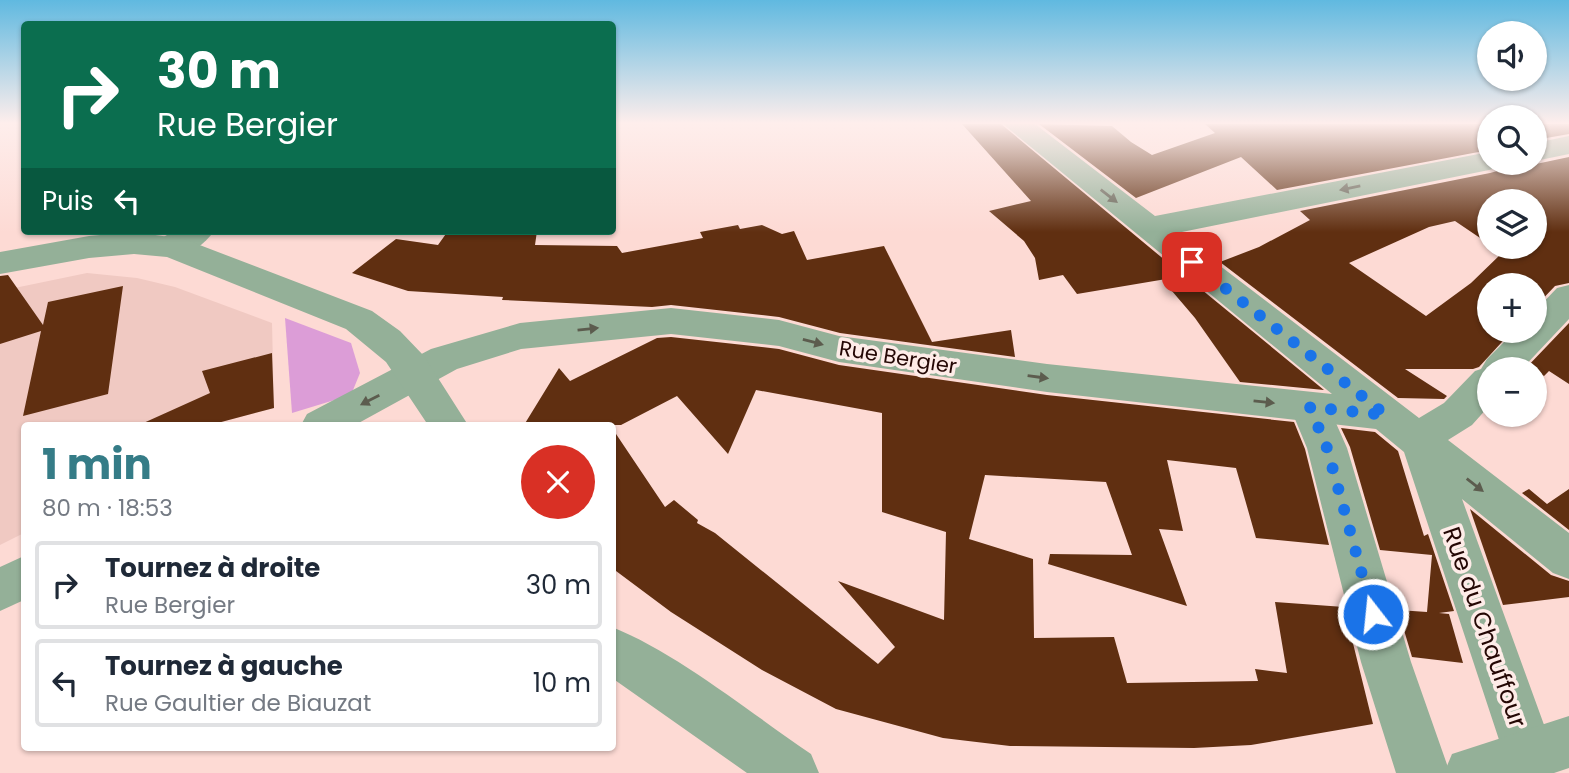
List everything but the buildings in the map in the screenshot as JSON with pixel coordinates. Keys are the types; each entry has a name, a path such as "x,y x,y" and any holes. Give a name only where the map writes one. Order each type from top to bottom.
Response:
{"street":[{"path":"1062,160 1569,559"},
{"path":"1148,228 1477,163"},
{"path":"0,263 89,247 185,239 378,330 417,373 446,422"},
{"path":"1512,357 1569,297"},
{"name":"Rue Bergier","path":"327,422 444,359 520,336 671,321 779,333 839,349 1047,379 1386,415"},
{"path":"1419,441 1458,414 1477,394"},
{"path":"1310,407 1327,448 1386,662 1423,773"},
{"name":"Rue du Chauffour","path":"1419,441 1549,748 1471,773"},
{"path":"0,590 21,579"},
{"path":"616,653 669,686 792,773"}],"shaded area":[{"path":"87,273 137,278 175,287 272,323 274,408 221,422 21,422 21,534 0,545 0,291"},
{"path":"285,318 351,343 360,373 351,395 292,413"}],"route":[{"path":"1192,262 1386,415 1310,407 1327,448 1373,614"}]}
